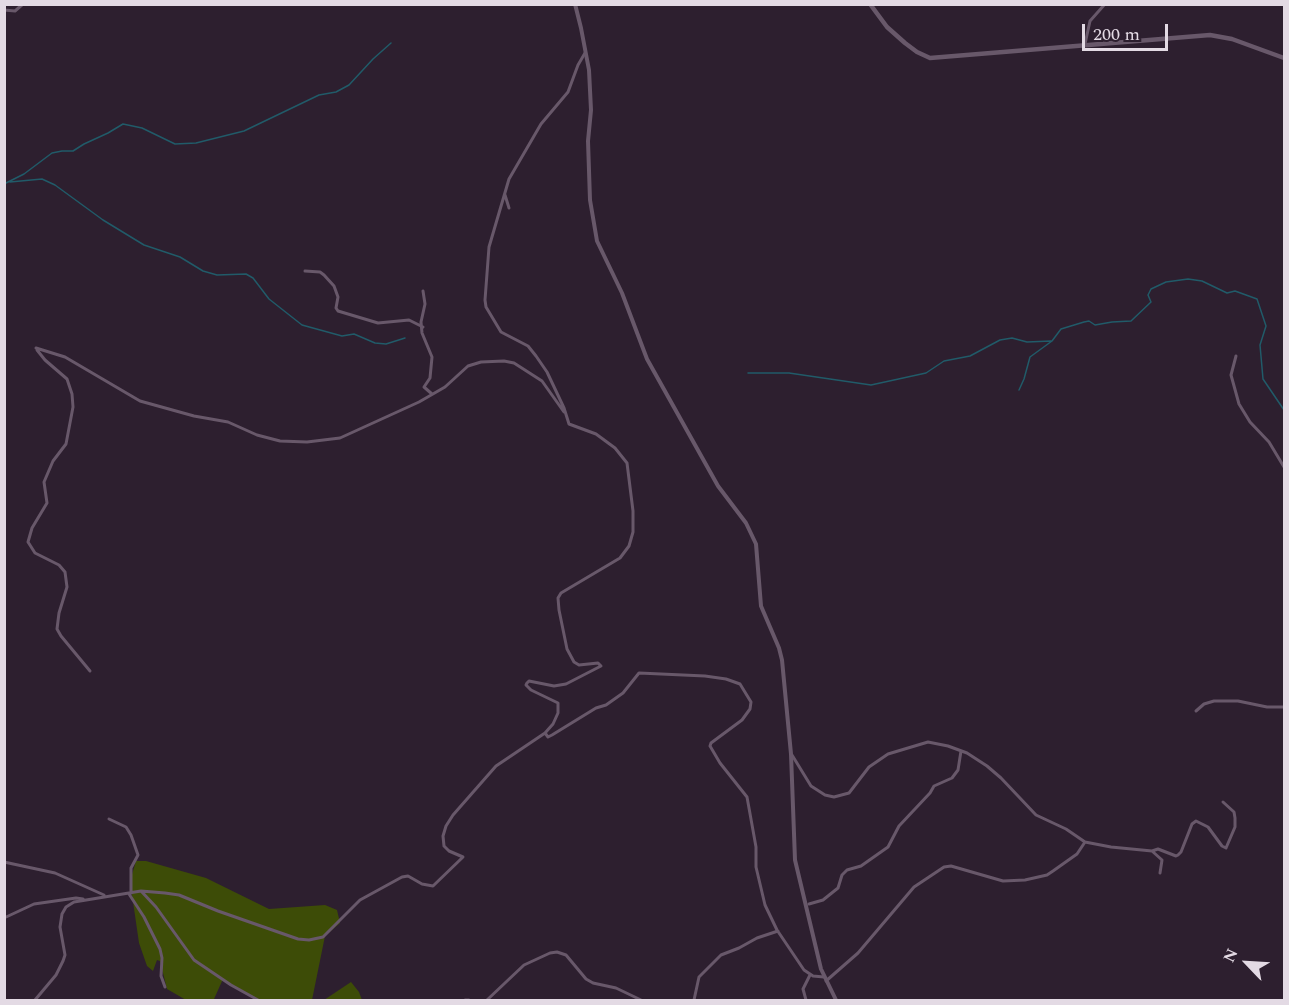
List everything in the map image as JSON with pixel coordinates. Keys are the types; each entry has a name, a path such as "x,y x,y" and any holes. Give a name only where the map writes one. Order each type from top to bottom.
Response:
{"main road":[{"path":"870,4 887,27 917,52 930,58 1210,35 1232,39 1284,58"}],"street":[{"path":"4,10 15,11 23,4"},
{"path":"574,4 589,70 590,200 597,241 622,293 647,359 718,486 746,523 756,544 761,606 782,660 791,754 795,860 816,951 825,979 836,1000"},
{"path":"1085,44 1090,21 1105,4"},
{"path":"35,1000 45,991 56,975 65,955 60,927 62,914 66,907 74,902 141,891 179,895 298,939 316,939 333,929 360,900 392,881 408,876 429,886 436,884 463,858 449,852 444,846 444,831 453,815 476,786 503,759 545,733 553,724 559,707 554,700 528,687 527,683 529,681 554,686 566,684 601,666 598,663 579,665 574,662 567,649 558,598 561,593 620,558 629,546 633,532 633,495 627,463 615,448 596,434 569,424 547,372 528,346 501,332 484,300 489,247 509,179 537,130 568,92 578,64 586,51"},
{"path":"504,193 509,208"},
{"path":"305,271 320,272 334,286 338,297 336,308 338,311 378,323 409,320 423,327"},
{"path":"423,291 425,304 421,322 422,333 432,357 430,378 424,387 432,394"},
{"path":"90,671 57,629 67,587 65,573 59,565 35,553 28,542 32,528 47,503 44,482 53,461 66,444 73,407 67,379 45,360 36,348 61,354 140,401 194,416 228,422 270,439 307,442 340,438 380,421 445,387 474,363 512,361 542,381 567,417"},
{"path":"1236,356 1231,375 1239,404 1250,422 1269,442 1284,467"},
{"path":"545,733 548,737 596,708 606,705 622,693 639,673 705,676 740,684 751,702 750,709 742,720 710,746 720,763 747,797 756,847 756,867 765,904 778,931 801,967 810,975 825,979"},
{"path":"1196,711 1204,704 1214,701 1238,701 1267,707 1284,707"},
{"path":"791,754 811,786 825,795 834,797 849,793 869,767 888,754 928,742 938,742 961,751 1001,778 1036,815 1066,829 1085,842 1152,851 1158,849 1176,856 1181,852 1192,824 1196,821 1208,827 1222,846 1227,848 1235,827 1235,818 1234,812 1223,802"},
{"path":"809,904 823,900 838,888 842,875 847,870 861,866 888,847 899,826 934,786 952,778 958,770 961,751"},
{"path":"109,819 126,827 138,855 131,868 129,893 160,949 161,976 165,987"},
{"path":"825,979 858,953 915,887 940,869 951,866 990,879 1025,880 1047,875 1083,849 1085,842"},
{"path":"1152,851 1162,860 1160,873"},
{"path":"4,862 56,873 106,896"},
{"path":"141,891 156,907 194,960 231,986 258,1000"},
{"path":"4,918 43,902 76,898 87,900"},
{"path":"694,1000 699,977 721,955 778,931"},
{"path":"487,1000 524,965 549,952 557,952 566,955 586,979 593,983 616,988 642,1000"},
{"path":"806,1000 803,989 810,975"}],"green space":[{"path":"136,861 146,861 206,878 269,909 325,905 337,910 340,923 325,936 312,1000 256,1000 223,979 214,999 186,1000 167,989 160,961 157,960 153,971 147,966 139,943 130,881"},
{"path":"351,982 362,1000 324,1000"}],"waterway":[{"path":"4,184 24,174 52,153 73,151 123,124 142,128 175,144 196,143 244,131 319,95 336,92 349,85 391,43"},
{"path":"10,182 42,179 55,185 103,220 144,245 180,257 203,271 217,275 246,274 253,278 269,299 302,325 342,336 354,334 375,343 386,344 405,338"},
{"path":"1019,390 1030,357 1052,341 1061,329 1089,321 1095,325 1131,321 1151,302 1148,295 1151,289 1166,282 1188,279 1202,281 1227,293 1235,291 1257,299 1266,326 1260,345 1263,379 1284,410"},
{"path":"748,373 789,373 871,385 926,373 944,361 970,356 1000,340 1012,338 1027,342 1051,341"}]}
